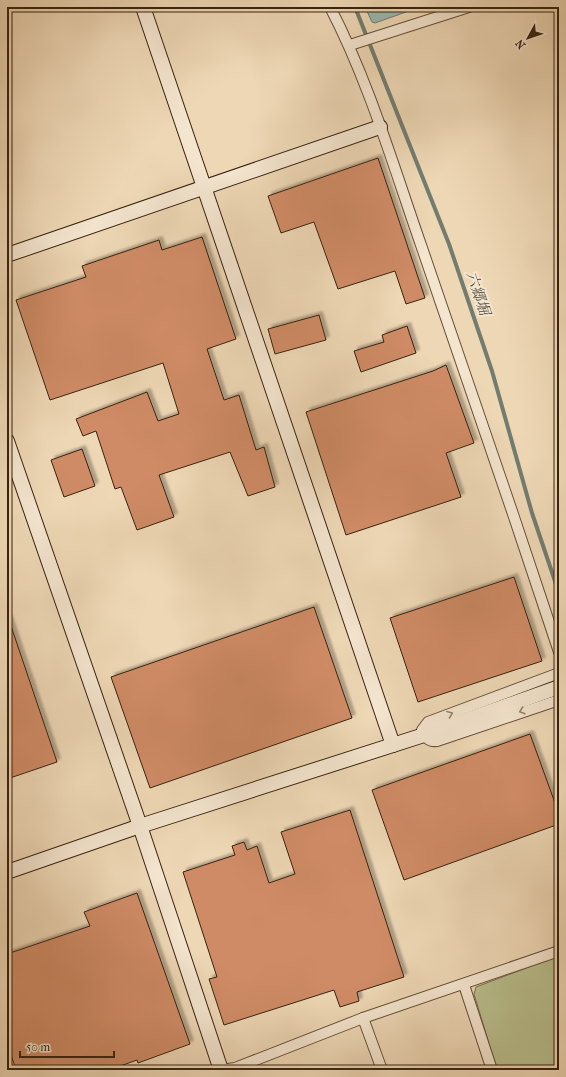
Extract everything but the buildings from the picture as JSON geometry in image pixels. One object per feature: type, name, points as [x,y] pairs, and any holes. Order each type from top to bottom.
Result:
[{"type":"street","points":[[143,7],[393,745]]},
{"type":"street","points":[[330,7],[350,45],[380,127],[477,406],[559,652]]},
{"type":"street","points":[[350,45],[469,7]]},
{"type":"street","points":[[7,255],[380,127]]},
{"type":"street","points":[[7,442],[140,826],[221,1070],[235,1068],[363,1018],[559,951]]},
{"type":"street","points":[[559,673],[428,722],[422,730],[424,735],[432,742],[437,741],[559,700]]},
{"type":"street","points":[[7,872],[140,826],[424,735],[559,687]]},
{"type":"street","points":[[464,984],[492,1070]]},
{"type":"street","points":[[363,1018],[382,1070]]},
{"type":"green space","points":[[555,957],[559,959],[559,1070],[497,1070],[474,994],[476,987]]},
{"type":"water","points":[[365,7],[420,7],[375,23],[372,22]]},
{"type":"waterway","name":"六郷堀","points":[[355,7],[449,244],[492,371],[532,513],[559,593]]}]
